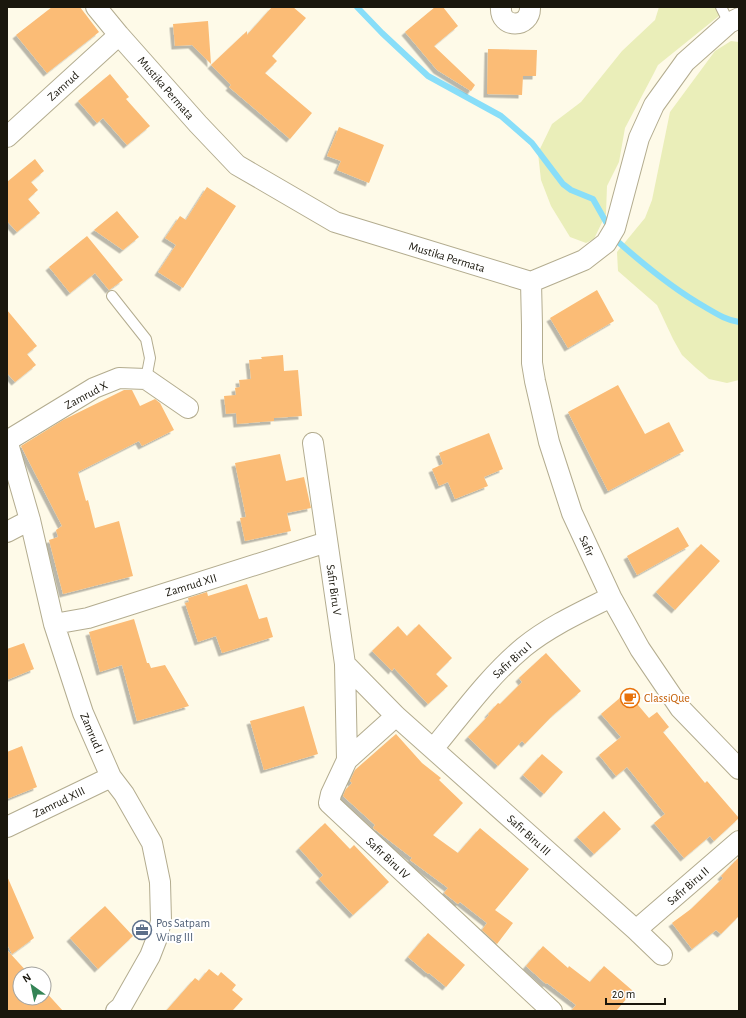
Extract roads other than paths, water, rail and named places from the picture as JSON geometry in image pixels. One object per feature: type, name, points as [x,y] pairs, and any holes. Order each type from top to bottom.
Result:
[{"type":"street","name":"Mustika Permata","points":[[96,7],[198,124],[237,165],[335,222],[530,282]]},
{"type":"street","points":[[501,7],[502,16],[508,22],[515,24],[523,22],[528,17],[530,7]]},
{"type":"street","points":[[530,282],[584,260],[606,243],[614,228],[639,138],[654,105],[685,62],[730,16]]},
{"type":"street","name":"Zamrud","points":[[7,137],[119,35]]},
{"type":"street","name":"Safir","points":[[530,282],[532,363],[549,442],[572,513],[611,597],[640,649],[680,708],[739,769]]},
{"type":"street","name":"Zamrud X","points":[[7,440],[94,388],[119,378],[146,379]]},
{"type":"street","points":[[146,379],[188,408]]},
{"type":"street","name":"Zamrud I","points":[[7,440],[30,520],[54,624],[83,713],[111,777],[124,794],[152,843],[160,882],[160,921],[157,938],[150,956],[121,1007],[116,1011]]},
{"type":"street","name":"Safir Biru V","points":[[313,443],[344,664]]},
{"type":"street","points":[[7,532],[30,520]]},
{"type":"street","name":"Zamrud XII","points":[[54,624],[88,618],[327,542]]},
{"type":"street","name":"Safir Biru I","points":[[433,749],[497,671],[524,647],[555,626],[611,597]]},
{"type":"street","points":[[344,664],[396,716],[347,760]]},
{"type":"street","name":"Safir Biru IV","points":[[344,664],[347,760],[331,794],[329,800],[331,805],[552,1011]]},
{"type":"street","name":"Safir Biru III","points":[[396,716],[636,930],[662,955]]},
{"type":"street","name":"Zamrud XIII","points":[[7,827],[111,777]]},
{"type":"street","name":"Safir Biru II","points":[[636,930],[739,841]]},
{"type":"lane","points":[[112,296],[146,339],[150,358],[146,379]]},
{"type":"waterway","points":[[357,7],[382,33],[428,76],[501,116],[532,143],[563,184],[571,190],[593,199],[610,229]]},
{"type":"waterway","points":[[614,237],[648,267],[693,300],[730,320],[739,322]]},
{"type":"place","name":"ClassiQue","points":[[630,698]]},
{"type":"place","name":"Pos Satpam Wing III","points":[[142,930]]}]
